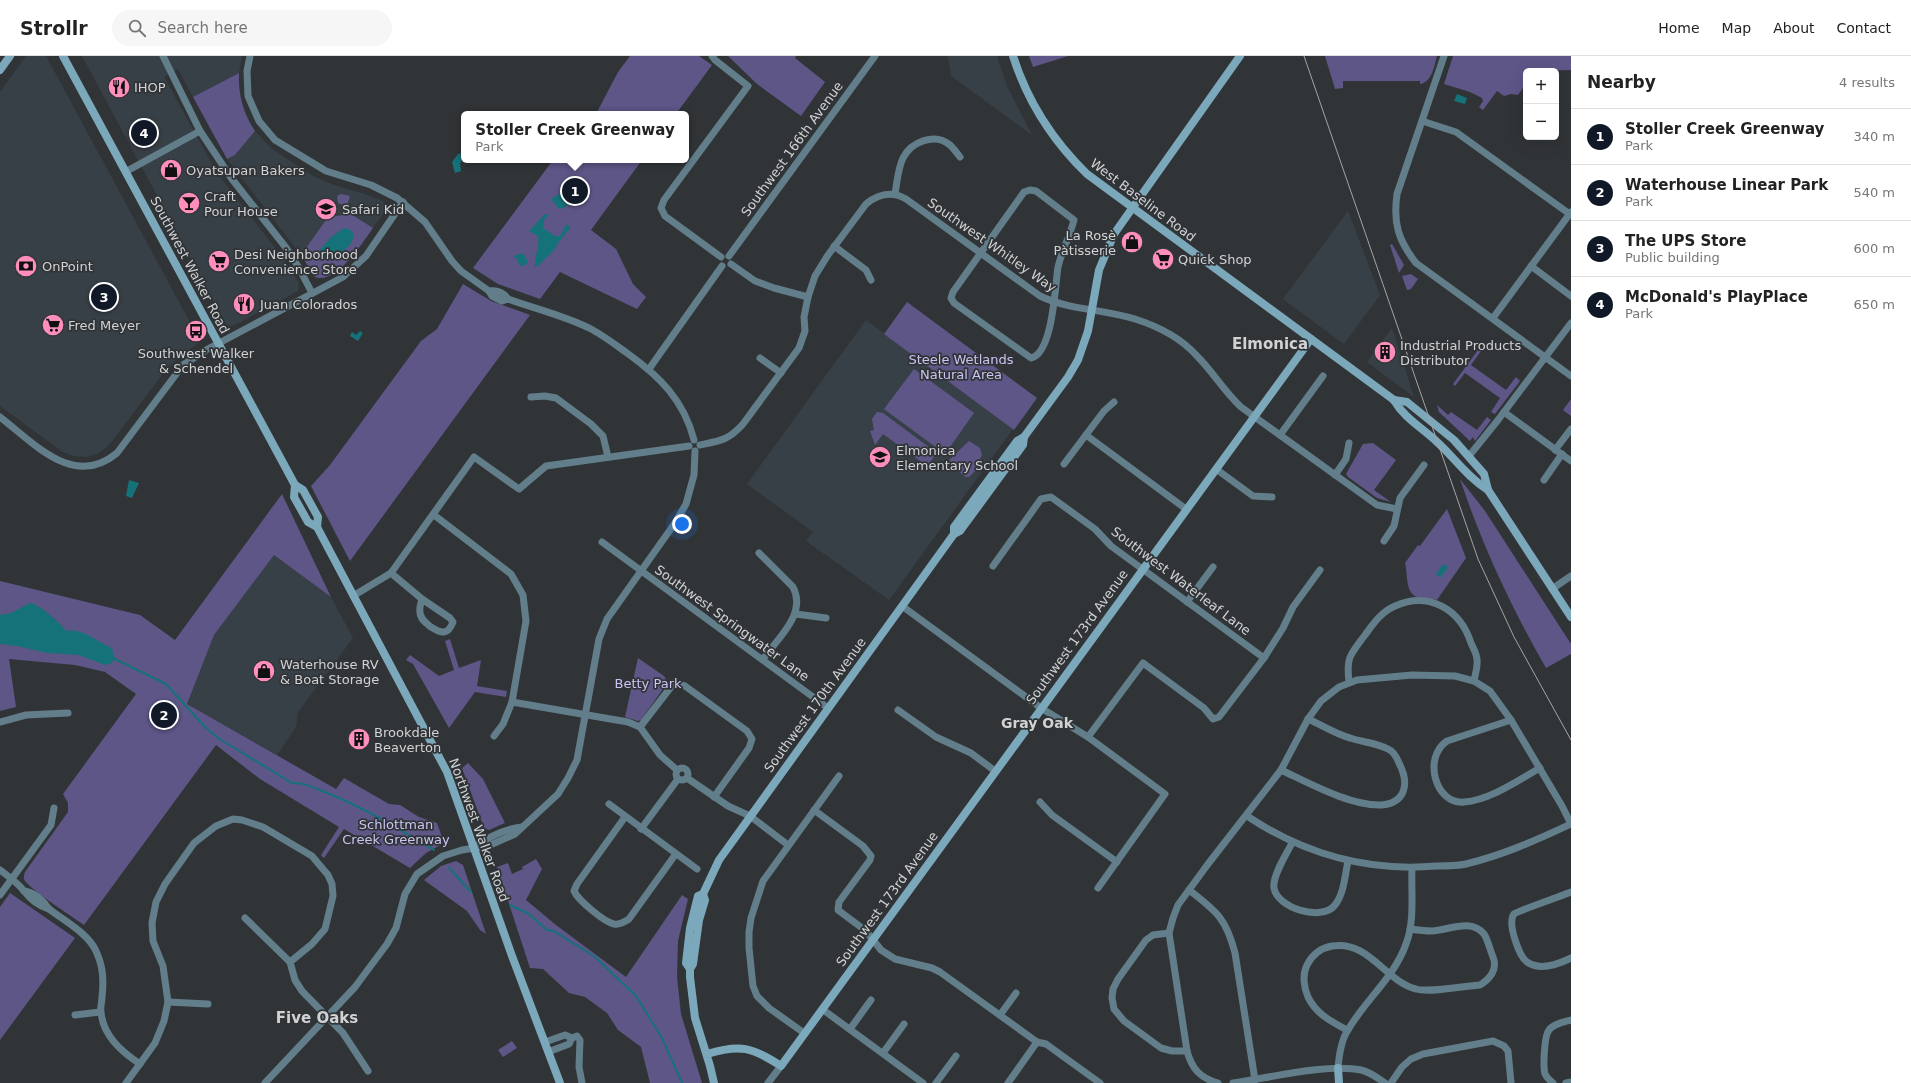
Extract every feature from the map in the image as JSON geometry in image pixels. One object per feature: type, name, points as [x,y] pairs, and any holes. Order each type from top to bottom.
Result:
[{"type":"main road","points":[[0,70],[10,56]]},
{"type":"main road","name":"Southwest Walker Road","points":[[63,56],[295,486],[294,497],[308,522],[317,527],[353,596]]},
{"type":"main road","name":"West Baseline Road","points":[[1013,56],[1030,101],[1039,117],[1061,147],[1087,174],[1394,400],[1401,412],[1436,440],[1474,482],[1488,490]]},
{"type":"main road","name":"Southwest 170th Avenue","points":[[714,1083],[695,1017],[690,969],[686,963],[688,938],[698,896],[703,894],[719,860],[750,816],[954,534],[954,526],[1017,441],[1024,437],[1076,364],[1088,331],[1096,280],[1106,248],[1132,208],[1240,56]]},
{"type":"main road","name":"Southwest 173rd Avenue","points":[[781,1066],[1311,339]]},
{"type":"main road","name":"West Baseline Road","points":[[1394,400],[1407,402],[1439,427],[1484,474],[1488,490],[1571,617]]},
{"type":"main road","name":"Northwest Walker Road","points":[[353,596],[447,772],[560,1083]]},
{"type":"main road","points":[[706,1054],[728,1048],[746,1048],[759,1052],[781,1066]]},
{"type":"main road","points":[[1338,1068],[1339,1083]]},
{"type":"street","points":[[163,56],[200,131],[232,180],[288,250],[312,293]]},
{"type":"street","points":[[250,56],[247,72],[248,96],[258,121],[275,140],[326,171],[371,185],[390,193],[403,202],[425,222],[452,261],[461,270],[489,291],[494,290],[505,294],[508,299],[566,319],[592,330],[649,369],[675,396],[688,418],[695,445],[694,475],[686,504],[675,523],[607,619],[599,639],[577,760],[558,794],[515,834],[488,846],[473,847],[443,856],[417,874],[405,894],[396,928],[387,944],[355,986],[265,1083]]},
{"type":"street","name":"Southwest 166th Avenue","points":[[729,256],[875,56]]},
{"type":"street","points":[[1444,56],[1397,194],[1394,210],[1398,233],[1403,245],[1416,263],[1571,376]]},
{"type":"street","points":[[714,58],[748,86],[664,200],[661,208],[665,216],[721,257]]},
{"type":"street","points":[[1422,121],[1456,132],[1570,213],[1493,318]]},
{"type":"street","points":[[126,171],[200,131]]},
{"type":"street","points":[[353,596],[391,573],[434,515],[474,457],[519,489],[546,466],[721,441],[733,435],[743,424],[799,348],[805,331],[804,317],[808,297],[815,276],[834,246],[866,204],[873,198],[885,194],[895,194],[903,159],[912,147],[927,140],[939,140],[949,144],[960,157]]},
{"type":"street","points":[[1030,190],[1036,191],[1074,220],[1060,261],[1053,303],[1046,339],[1036,356],[1028,356],[954,303],[951,298],[953,292],[1024,192],[1030,190]]},
{"type":"street","name":"Southwest Whitley Way","points":[[895,194],[906,198],[1040,296],[1053,303],[1135,319],[1174,337],[1196,354],[1224,390],[1241,407],[1377,505],[1397,509]]},
{"type":"street","points":[[0,417],[58,460],[80,467],[96,466],[107,461],[117,453],[178,370],[189,360],[343,277],[355,268],[366,256],[403,202]]},
{"type":"street","points":[[834,246],[866,270],[871,280]]},
{"type":"street","points":[[726,255],[732,260],[731,264],[727,268],[722,266],[719,262],[721,257],[726,255]]},
{"type":"street","points":[[731,264],[755,281],[774,288],[808,297]]},
{"type":"street","points":[[649,369],[722,266]]},
{"type":"street","points":[[1531,266],[1571,296]]},
{"type":"street","points":[[1468,456],[1546,358],[1571,323]]},
{"type":"street","points":[[760,358],[781,373]]},
{"type":"street","points":[[1280,435],[1323,376]]},
{"type":"street","points":[[531,397],[545,396],[556,398],[591,424],[603,436],[608,456]]},
{"type":"street","points":[[1064,464],[1104,411],[1114,402]]},
{"type":"street","points":[[1504,412],[1571,461]]},
{"type":"street","points":[[1556,450],[1571,429]]},
{"type":"street","points":[[1086,435],[1186,509]]},
{"type":"street","points":[[1335,475],[1346,459],[1349,443]]},
{"type":"street","points":[[1544,480],[1562,454]]},
{"type":"street","points":[[1384,541],[1394,526],[1400,498],[1424,465]]},
{"type":"street","points":[[1216,469],[1253,496],[1272,497]]},
{"type":"street","name":"Southwest Waterleaf Lane","points":[[993,566],[1041,500],[1051,497],[1095,529],[1111,546],[1264,658]]},
{"type":"street","points":[[434,515],[511,574],[523,595],[526,621],[512,702],[503,724],[494,736]]},
{"type":"street","name":"Southwest Springwater Lane","points":[[602,542],[828,708]]},
{"type":"street","points":[[759,553],[793,587],[797,598],[796,614],[763,659]]},
{"type":"street","points":[[1187,602],[1213,567]]},
{"type":"street","points":[[1088,737],[1143,663],[1204,708],[1213,719],[1219,717],[1264,658],[1283,628],[1293,607],[1320,570]]},
{"type":"street","points":[[391,573],[422,599],[450,618],[453,622],[450,629],[445,633],[440,633],[423,621],[420,612],[422,599]]},
{"type":"street","points":[[1552,589],[1571,576]]},
{"type":"street","points":[[1349,682],[1348,660],[1375,621],[1394,606],[1408,601],[1419,600],[1444,607],[1455,615],[1467,629],[1477,660],[1474,681]]},
{"type":"street","points":[[902,606],[1041,708],[1088,737],[1165,794],[1098,888]]},
{"type":"street","points":[[796,614],[826,618]]},
{"type":"street","points":[[1218,1083],[1210,1081],[1198,1074],[1193,1068],[1187,1051],[1169,933],[1178,906],[1281,770],[1308,719],[1328,694],[1349,682],[1412,675],[1455,676],[1474,681],[1490,691],[1511,720],[1571,824],[1522,847],[1470,863],[1412,868],[1348,861],[1292,843],[1247,816]]},
{"type":"street","points":[[640,727],[674,683],[685,686],[747,731],[752,740],[749,748],[714,797]]},
{"type":"street","points":[[512,702],[585,716],[628,722],[640,727],[647,734],[660,755],[677,770]]},
{"type":"street","points":[[898,710],[936,737],[971,752],[995,771]]},
{"type":"street","points":[[0,722],[26,715],[68,713]]},
{"type":"street","points":[[1281,770],[1340,797],[1364,802],[1386,804],[1398,800],[1402,794],[1405,784],[1404,772],[1389,749],[1348,738],[1308,719]]},
{"type":"street","points":[[1511,720],[1447,741],[1440,745],[1434,756],[1433,766],[1440,789],[1448,798],[1457,802],[1464,802],[1480,798],[1506,787],[1540,768]]},
{"type":"street","points":[[677,770],[681,768],[686,769],[688,773],[687,778]]},
{"type":"street","points":[[677,770],[676,775],[678,779]]},
{"type":"street","points":[[804,1033],[769,1008],[757,996],[753,986],[749,948],[751,918],[760,889],[769,872],[839,776]]},
{"type":"street","points":[[687,778],[728,806],[750,816],[788,845]]},
{"type":"street","points":[[678,779],[683,781],[687,778]]},
{"type":"street","points":[[641,829],[678,779]]},
{"type":"street","points":[[1040,802],[1052,815],[1117,862]]},
{"type":"street","points":[[609,804],[676,855],[697,869]]},
{"type":"street","points":[[0,895],[51,825],[54,808]]},
{"type":"street","points":[[814,810],[863,846],[871,856],[870,860],[839,902],[838,910],[866,931],[881,950],[895,959],[932,968],[940,972],[1037,1042],[1046,1044],[1100,1083]]},
{"type":"street","points":[[625,817],[576,884],[574,891],[580,901],[614,924],[622,924],[629,919],[676,855]]},
{"type":"street","points":[[126,1083],[154,1043],[164,1021],[168,1002],[163,966],[154,940],[153,918],[156,902],[165,884],[194,843],[216,826],[233,819],[242,820],[263,827],[312,856],[321,866],[332,884],[333,896],[325,929],[319,938],[290,962]]},
{"type":"street","points":[[1292,843],[1276,875],[1274,888],[1278,896],[1285,904],[1296,909],[1313,913],[1322,913],[1329,911],[1335,906],[1340,897],[1348,861]]},
{"type":"street","points":[[1338,1068],[1340,1053],[1347,1030],[1391,973],[1406,944],[1410,929],[1412,868]]},
{"type":"street","points":[[0,870],[11,878],[27,896],[42,907],[49,909],[82,934],[94,947],[101,962],[104,977],[100,1012],[110,1038],[122,1052],[140,1064]]},
{"type":"street","points":[[1189,890],[1214,909],[1223,920],[1230,934],[1235,953],[1255,1080]]},
{"type":"street","points":[[1571,892],[1544,903],[1520,910],[1514,914],[1511,922],[1512,930],[1521,955],[1527,962],[1546,966],[1560,964],[1571,958]]},
{"type":"street","points":[[245,918],[290,962],[295,980],[302,991],[343,1033],[368,1071]]},
{"type":"street","points":[[1347,1030],[1324,1016],[1316,1009],[1309,999],[1305,989],[1305,968],[1316,953],[1326,947],[1349,946],[1358,949],[1405,985],[1418,990],[1480,985],[1488,980],[1494,971],[1495,962],[1485,935],[1477,928],[1469,925],[1432,931],[1410,929]]},
{"type":"street","points":[[1169,933],[1152,935],[1146,940],[1118,979],[1113,989],[1112,998],[1114,1009],[1124,1021],[1161,1048],[1172,1051],[1187,1051]]},
{"type":"street","points":[[1000,1015],[1016,993]]},
{"type":"street","points":[[850,1029],[871,1000]]},
{"type":"street","points":[[168,1002],[208,1004]]},
{"type":"street","points":[[822,1009],[923,1083]]},
{"type":"street","points":[[75,1015],[100,1012]]},
{"type":"street","points":[[1553,1083],[1548,1079],[1544,1072],[1546,1037],[1548,1030],[1555,1025],[1571,1020]]},
{"type":"street","points":[[883,1054],[904,1024]]},
{"type":"street","points":[[545,1042],[565,1036],[572,1038],[577,1036],[580,1040],[579,1067],[582,1083]]},
{"type":"street","points":[[548,1052],[569,1044],[572,1038]]},
{"type":"street","points":[[1391,1083],[1402,1067],[1411,1059],[1423,1054],[1493,1041],[1504,1046],[1508,1051],[1511,1083]]},
{"type":"street","points":[[1008,1083],[1037,1042]]},
{"type":"street","points":[[936,1083],[956,1056]]},
{"type":"street","points":[[768,1083],[781,1066]]},
{"type":"street","points":[[1233,1083],[1338,1068],[1362,1070],[1386,1083]]},
{"type":"street","points":[[1566,1083],[1571,1082]]},
{"type":"shaded area","points":[[26,56],[46,56],[199,339],[197,344],[180,356],[164,372],[110,444],[99,453],[87,457],[74,456],[63,452],[0,406],[0,92]]},
{"type":"shaded area","points":[[82,56],[242,56],[239,73],[193,97],[178,69],[164,77],[217,173],[286,262],[299,283],[298,291],[235,325],[230,326],[226,324]]},
{"type":"shaded area","points":[[948,56],[997,56],[1007,86],[1032,135],[951,76]]},
{"type":"shaded area","name":"Safari Kid","points":[[255,131],[271,148],[313,176],[334,185],[383,201],[386,208],[384,213],[373,228],[351,214],[328,217],[301,255],[227,159],[235,155]]},
{"type":"shaded area","points":[[1348,211],[1380,295],[1344,344],[1283,299]]},
{"type":"shaded area","name":"Elmonica Elementary School","points":[[866,320],[1013,429],[889,600],[806,541],[813,532],[747,484]]},
{"type":"shaded area","points":[[1392,328],[1414,397],[1367,362]]},
{"type":"shaded area","name":"Waterhouse RV & Boat Storage","points":[[274,555],[331,597],[353,638],[298,712],[296,727],[277,755],[187,704],[214,635]]},
{"type":"green space","points":[[630,56],[699,56],[712,65],[678,111],[598,111],[618,72]]},
{"type":"green space","points":[[728,56],[796,56],[795,58],[825,82],[801,116],[757,84]]},
{"type":"green space","points":[[1029,56],[1068,56],[1033,67]]},
{"type":"green space","points":[[1325,56],[1437,56],[1430,77],[1424,83],[1420,84],[1420,81],[1343,81],[1343,88],[1335,89]]},
{"type":"green space","points":[[1453,56],[1571,56],[1571,70],[1559,70],[1559,68],[1523,68],[1523,88],[1518,95],[1511,94],[1504,96],[1497,91],[1483,110],[1479,107],[1483,101],[1482,98],[1470,92],[1444,84]]},
{"type":"green space","points":[[239,73],[240,96],[247,117],[255,131],[235,155],[227,159],[193,97]]},
{"type":"green space","points":[[551,163],[640,163],[591,230],[616,249],[633,284],[646,297],[637,309],[560,272],[540,299],[498,284],[473,268]]},
{"type":"green space","points":[[341,194],[350,196],[347,206],[338,203],[337,196]]},
{"type":"green space","points":[[351,214],[373,228],[356,252],[340,269],[332,275],[323,278],[315,277],[301,255],[328,217]]},
{"type":"green space","points":[[1392,244],[1404,265],[1399,273],[1390,245]]},
{"type":"green space","points":[[1411,274],[1418,279],[1411,289],[1407,290],[1402,276]]},
{"type":"green space","points":[[463,284],[491,301],[530,315],[350,561],[311,486],[330,465],[421,341],[437,329]]},
{"type":"green space","name":"Steele Wetlands Natural Area","points":[[907,302],[1037,398],[1014,430],[884,334]]},
{"type":"green space","points":[[1478,350],[1481,351],[1471,365],[1506,390],[1516,377],[1520,381],[1495,414],[1491,412],[1500,398],[1465,373],[1455,386],[1453,384]]},
{"type":"green space","points":[[914,369],[974,413],[945,454],[884,409]]},
{"type":"green space","points":[[1571,399],[1571,416],[1563,410]]},
{"type":"green space","points":[[1437,405],[1448,415],[1451,412],[1477,430],[1487,417],[1491,420],[1475,441],[1473,437],[1470,441],[1439,412]]},
{"type":"green space","points":[[877,412],[883,413],[937,453],[927,466],[883,434],[875,445],[870,431],[874,430],[872,419]]},
{"type":"green space","points":[[969,441],[980,448],[982,455],[975,468],[976,470],[969,477],[966,477],[958,471],[949,460]]},
{"type":"green space","points":[[1373,443],[1396,460],[1374,490],[1391,502],[1377,498],[1346,474],[1363,444]]},
{"type":"green space","points":[[1460,479],[1485,511],[1571,644],[1571,654],[1546,668],[1509,599],[1498,575],[1478,528]]},
{"type":"green space","points":[[282,494],[331,597],[274,555],[214,635],[187,704],[336,789],[344,778],[389,804],[400,805],[419,817],[437,823],[444,843],[426,853],[410,868],[344,829],[324,858],[321,855],[339,827],[260,779],[216,745],[84,925],[36,892],[25,881],[24,875],[68,812],[68,803],[63,794],[136,694],[105,672],[75,665],[9,659],[16,707],[0,711],[0,581],[140,615],[175,640]]},
{"type":"green space","points":[[1447,509],[1466,558],[1437,600],[1417,597],[1412,593],[1408,586],[1405,563],[1418,545],[1420,546]]},
{"type":"green space","points":[[450,639],[459,668],[481,660],[477,686],[507,691],[506,697],[475,692],[449,728],[413,664],[406,660],[410,655],[439,676],[454,670],[445,641]]},
{"type":"green space","name":"Betty Park","points":[[638,658],[664,676],[667,681],[641,720],[638,721],[625,717]]},
{"type":"green space","points":[[468,763],[483,779],[505,823],[489,830],[484,828],[462,768]]},
{"type":"green space","points":[[536,859],[542,869],[526,900],[556,925],[626,977],[682,895],[688,899],[678,941],[677,977],[681,1014],[702,1083],[650,1083],[641,1047],[618,1030],[607,1013],[585,997],[569,993],[543,969],[530,968],[497,867],[508,863],[512,874],[523,869],[522,867]]},
{"type":"green space","name":"Schlottman Creek Greenway","points":[[456,861],[463,865],[486,934],[480,930],[467,911],[424,880],[441,866]]},
{"type":"green space","points":[[10,893],[75,938],[0,1040],[0,907]]},
{"type":"green space","points":[[512,1041],[517,1048],[503,1057],[498,1050]]},
{"type":"water","points":[[1457,94],[1467,98],[1465,104],[1454,101]]},
{"type":"water","points":[[459,153],[461,155],[461,171],[455,173],[452,162]]},
{"type":"water","points":[[567,191],[569,196],[572,196],[573,203],[568,203],[566,207],[559,209],[551,199]]},
{"type":"water","points":[[545,214],[549,215],[544,220],[543,228],[555,236],[560,236],[566,225],[570,225],[570,228],[557,244],[556,248],[538,266],[535,267],[538,236],[529,231]]},
{"type":"water","points":[[344,228],[349,229],[353,233],[352,242],[338,255],[329,259],[325,258],[319,251],[331,237]]},
{"type":"water","points":[[523,253],[528,262],[524,266],[520,266],[517,259],[513,256]]},
{"type":"water","points":[[360,331],[363,333],[358,341],[350,336],[352,332],[356,335]]},
{"type":"water","points":[[129,480],[139,483],[132,498],[126,496]]},
{"type":"water","points":[[1443,564],[1448,567],[1440,578],[1436,574]]},
{"type":"water","points":[[30,603],[38,606],[50,614],[66,631],[84,633],[112,648],[114,658],[112,663],[105,665],[79,655],[47,653],[17,646],[0,644],[0,615],[11,613]]},
{"type":"waterway","points":[[113,658],[166,684],[205,727],[218,738],[292,783],[301,783],[310,786],[355,805],[434,850]]},
{"type":"waterway","points":[[449,868],[471,892]]},
{"type":"waterway","points":[[510,905],[529,914],[547,930],[554,931],[595,957],[636,996],[662,1038],[682,1083]]},
{"type":"tram line","points":[[1304,56],[1478,559],[1514,637],[1571,740]]},
{"type":"place","name":"IHOP","points":[[119,87]]},
{"type":"place","name":"McDonald's PlayPlace","points":[[144,133]]},
{"type":"place","name":"Oyatsupan Bakers","points":[[171,170]]},
{"type":"place","name":"Stoller Creek Greenway","points":[[575,191]]},
{"type":"place","name":"Craft Pour House","points":[[189,203]]},
{"type":"place","name":"Safari Kid","points":[[326,209]]},
{"type":"place","name":"La Rosè Pàtisserie","points":[[1132,242]]},
{"type":"place","name":"Quick Shop","points":[[1163,259]]},
{"type":"place","name":"Desi Neighborhood Convenience Store","points":[[219,261]]},
{"type":"place","name":"OnPoint","points":[[26,266]]},
{"type":"place","name":"The UPS Store","points":[[104,297]]},
{"type":"place","name":"Juan Colorados","points":[[244,304]]},
{"type":"place","name":"Fred Meyer","points":[[53,325]]},
{"type":"place","name":"Southwest Walker & Schendel","points":[[196,331]]},
{"type":"place","name":"Industrial Products Distributor","points":[[1385,352]]},
{"type":"place","name":"Elmonica Elementary School","points":[[880,457]]},
{"type":"place","name":"Waterhouse RV & Boat Storage","points":[[264,671]]},
{"type":"place","name":"Waterhouse Linear Park","points":[[164,715]]},
{"type":"place","name":"Brookdale Beaverton","points":[[359,739]]},
{"type":"district","name":"Elmonica","points":[[1270,344]]},
{"type":"district","name":"Gray Oak","points":[[1037,723]]},
{"type":"district","name":"Five Oaks","points":[[317,1018]]}]
